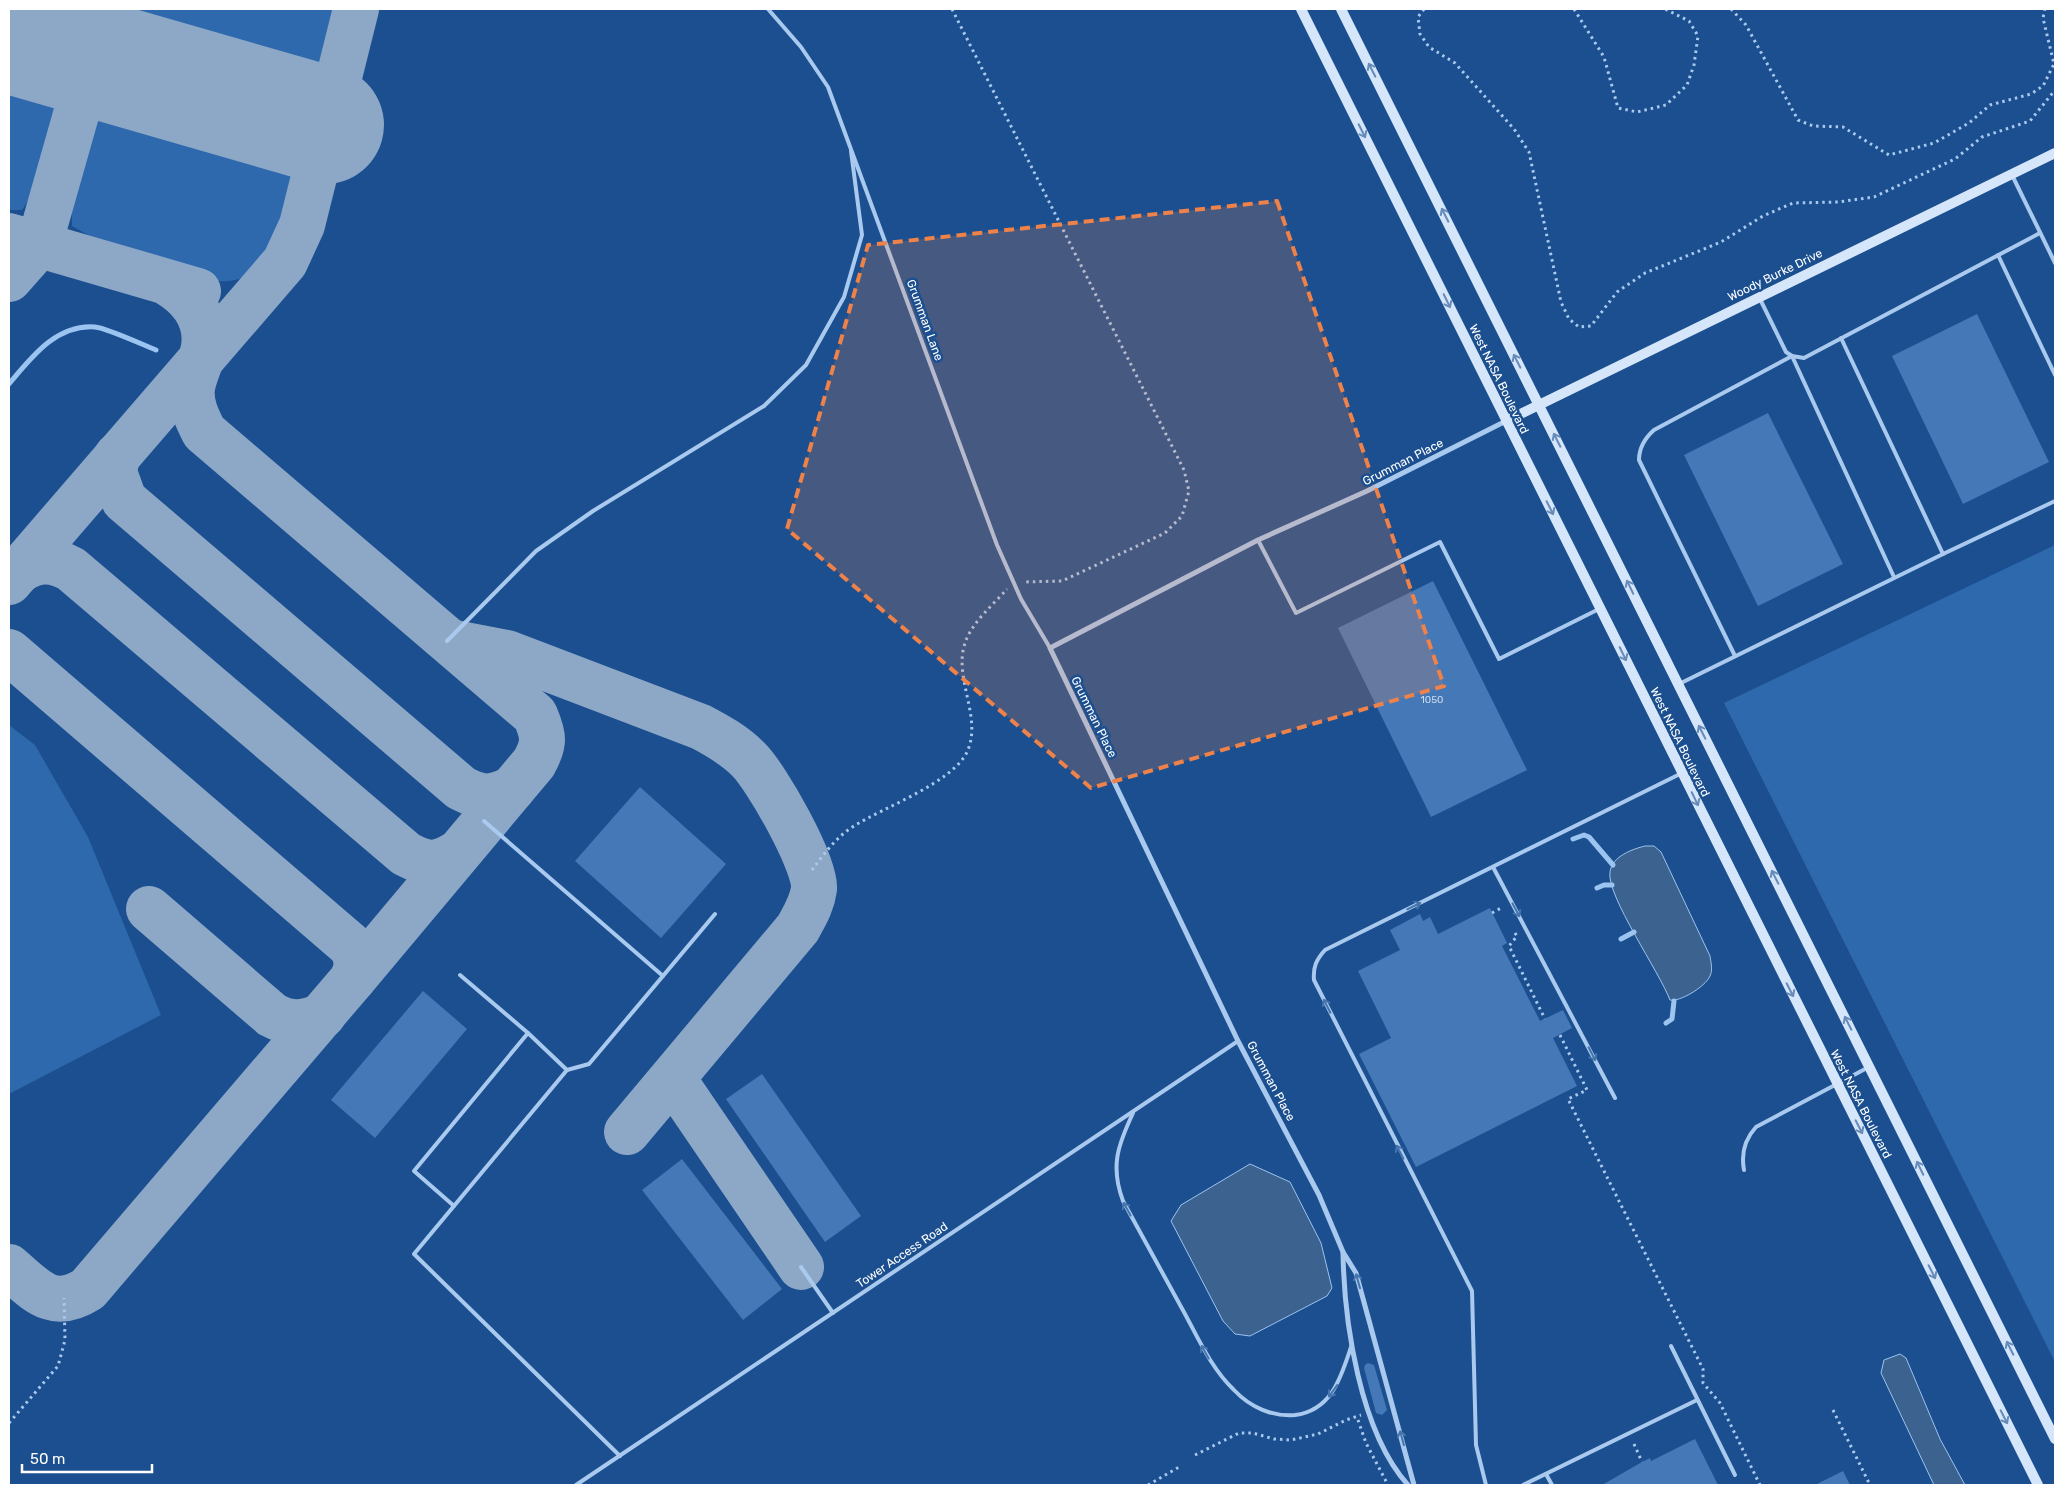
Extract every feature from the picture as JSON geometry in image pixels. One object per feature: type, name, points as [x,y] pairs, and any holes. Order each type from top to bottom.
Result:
[{"type":"main road","name":"West NASA Boulevard","points":[[1301,9],[2038,1485]]},
{"type":"main road","name":"West NASA Boulevard","points":[[1341,9],[2055,1439]]},
{"type":"main road","name":"Woody Burke Drive","points":[[1506,421],[2055,153]]},
{"type":"street","name":"Grumman Place","points":[[1414,1485],[1356,1273],[1343,1252],[1319,1195],[1238,1041],[1050,648],[1258,540],[1367,491],[1506,421]]},
{"type":"street","name":"Grumman Place","points":[[1343,1252],[1344,1291],[1351,1347],[1377,1437],[1408,1485]]},
{"type":"lane","name":"Grumman Lane","points":[[768,9],[801,47],[828,87],[997,545],[1014,583],[1050,648]]},
{"type":"lane","points":[[447,641],[536,551],[593,511],[764,406],[806,365],[844,297],[862,235],[850,144]]},
{"type":"lane","points":[[2012,175],[2055,263]]},
{"type":"lane","points":[[1759,297],[1786,352],[1792,356],[1804,358],[2040,233]]},
{"type":"lane","points":[[1998,255],[2055,376]]},
{"type":"lane","points":[[1841,338],[1943,554]]},
{"type":"lane","points":[[1792,356],[1894,577]]},
{"type":"lane","points":[[1735,656],[1640,460],[1639,452],[1643,442],[1654,430],[1792,356]]},
{"type":"lane","points":[[1678,684],[1894,577],[2055,501]]},
{"type":"lane","points":[[1258,540],[1296,613],[1440,542],[1499,659],[1600,608]]},
{"type":"lane","points":[[1486,1485],[1476,1446],[1472,1291],[1314,980],[1313,970],[1315,962],[1325,950],[1682,773]]},
{"type":"lane","points":[[484,821],[663,976]]},
{"type":"lane","points":[[1493,867],[1615,1098]]},
{"type":"lane","points":[[620,1456],[414,1254],[567,1070],[589,1064],[715,914]]},
{"type":"lane","points":[[460,974],[567,1070]]},
{"type":"lane","points":[[454,1206],[414,1171],[528,1033]]},
{"type":"lane","name":"Tower Access Road","points":[[576,1485],[1134,1113],[1238,1041]]},
{"type":"lane","points":[[1744,1170],[1742,1160],[1745,1146],[1748,1136],[1756,1127],[1870,1066]]},
{"type":"lane","points":[[1134,1113],[1120,1140],[1116,1173],[1118,1188],[1123,1201],[1212,1364],[1234,1390],[1259,1409],[1274,1414],[1301,1414],[1326,1401],[1335,1390],[1341,1379],[1351,1347]]},
{"type":"lane","points":[[802,1267],[833,1313]]},
{"type":"lane","points":[[1671,1346],[1734,1475]]},
{"type":"lane","points":[[1523,1485],[1697,1400]]},
{"type":"lane","points":[[1546,1474],[1552,1485]]},
{"type":"path","points":[[812,870],[835,841],[852,827],[955,770],[967,751],[971,729],[963,662],[965,643],[979,620],[1014,583],[1062,581],[1165,533],[1182,516],[1189,491],[1184,470],[952,9]]},
{"type":"path","points":[[1424,9],[1418,17],[1420,34],[1429,47],[1455,63],[1514,129],[1529,152],[1560,302],[1569,319],[1579,328],[1591,326],[1617,292],[1646,274],[1721,242],[1763,216],[1793,202],[1838,202],[1874,197],[1955,159],[1982,137],[2030,121],[2055,90]]},
{"type":"path","points":[[1574,9],[1604,57],[1618,108],[1637,112],[1666,105],[1687,84],[1694,65],[1698,36],[1688,21],[1664,9]]},
{"type":"path","points":[[1731,9],[1746,24],[1798,120],[1813,126],[1844,127],[1889,155],[1934,143],[1969,123],[1990,105],[2031,94],[2043,86],[2054,64],[2043,18],[2045,9]]},
{"type":"path","points":[[1492,913],[1502,907],[1506,914]]},
{"type":"path","points":[[1513,929],[1516,936],[1509,946],[1545,1019]]},
{"type":"path","points":[[1560,1035],[1587,1090],[1568,1099],[1702,1369],[1704,1383],[1720,1403],[1760,1485]]},
{"type":"path","points":[[9,1423],[58,1366],[65,1340],[64,1298]]},
{"type":"path","points":[[1833,1410],[1870,1485]]},
{"type":"path","points":[[1195,1455],[1239,1433],[1252,1432],[1274,1439],[1291,1440],[1318,1434],[1370,1412]]},
{"type":"path","points":[[1357,1416],[1366,1443],[1388,1485]]},
{"type":"path","points":[[1634,1444],[1642,1462]]},
{"type":"path","points":[[1148,1484],[1179,1467]]},
{"type":"highlighted area","points":[[1277,201],[1444,686],[1091,788],[787,529],[868,245]]},
{"type":"shaded area","points":[[25,9],[85,9],[79,24]]},
{"type":"shaded area","points":[[130,9],[339,9],[330,46],[317,69],[302,79],[283,83],[126,38],[124,35]]},
{"type":"shaded area","points":[[9,66],[61,81],[62,118],[44,177],[22,210],[9,210]]},
{"type":"shaded area","points":[[108,94],[264,140],[274,144],[286,153],[294,166],[295,176],[290,204],[271,249],[264,261],[253,273],[237,280],[215,281],[109,247],[72,226],[72,185],[89,122]]},
{"type":"shaded area","points":[[2055,545],[2055,1362],[1724,703]]},
{"type":"shaded area","points":[[9,725],[35,745],[88,837],[161,1015],[9,1094]]},
{"type":"shaded area","points":[[1645,846],[1654,846],[1661,852],[1710,956],[1712,966],[1710,976],[1703,985],[1680,999],[1670,1000],[1616,898],[1611,883],[1610,872],[1615,862],[1629,851]]},
{"type":"shaded area","points":[[1250,1164],[1290,1182],[1321,1243],[1332,1288],[1327,1296],[1250,1336],[1235,1334],[1223,1321],[1171,1221],[1181,1205]]},
{"type":"shaded area","points":[[1900,1354],[1906,1358],[1940,1439],[1965,1485],[1934,1485],[1881,1373],[1884,1360]]},
{"type":"building","points":[[1977,314],[2049,462],[1963,504],[1892,356]]},
{"type":"building","points":[[1768,413],[1843,564],[1758,606],[1684,455]]},
{"type":"building","points":[[1433,581],[1527,770],[1431,817],[1338,628]]},
{"type":"building","points":[[640,787],[726,864],[661,938],[575,861]]},
{"type":"building","points":[[1490,908],[1507,943],[1502,946],[1540,1021],[1563,1010],[1572,1028],[1553,1038],[1577,1086],[1416,1167],[1359,1054],[1391,1038],[1358,971],[1400,950],[1390,930],[1420,914],[1423,921],[1430,917],[1438,934]]},
{"type":"building","points":[[423,991],[467,1029],[375,1138],[331,1100]]},
{"type":"building","points":[[762,1074],[861,1216],[825,1242],[726,1099]]},
{"type":"building","points":[[682,1159],[782,1289],[743,1320],[642,1190]]},
{"type":"building","points":[[1368,1363],[1374,1365],[1387,1410],[1382,1415],[1376,1413],[1364,1368]]},
{"type":"building","points":[[1695,1439],[1718,1485],[1602,1485],[1650,1458],[1651,1461]]},
{"type":"building","points":[[1843,1471],[1850,1485],[1815,1485]]},
{"type":"waterway","points":[[9,384],[46,345],[68,331],[81,328],[101,328],[156,350]]},
{"type":"waterway","points":[[1573,839],[1584,835],[1589,837],[1613,865]]},
{"type":"waterway","points":[[1597,888],[1604,885],[1612,885]]},
{"type":"waterway","points":[[1621,939],[1634,932]]},
{"type":"waterway","points":[[1666,1023],[1672,1019],[1674,1001]]},
{"type":"taxiway","points":[[9,279],[39,245],[106,9]]},
{"type":"taxiway","points":[[9,582],[285,262],[302,225],[356,9]]},
{"type":"taxiway","points":[[9,236],[198,291]]},
{"type":"taxiway","points":[[9,1267],[36,1290],[54,1298],[75,1296],[88,1289],[353,979],[534,763],[542,745],[542,734],[535,715],[204,432],[192,400],[193,383],[204,347],[205,336],[203,327],[191,302],[168,283]]},
{"type":"taxiway","points":[[117,456],[114,472],[124,500],[461,788],[481,796],[498,795],[512,789]]},
{"type":"taxiway","points":[[20,570],[39,562],[58,563],[71,569],[406,854],[431,863],[443,861],[456,854]]},
{"type":"taxiway","points":[[455,643],[507,653],[701,727],[720,737],[743,754],[766,783],[799,842],[813,878],[814,889],[810,905],[798,928],[627,1132]]},
{"type":"taxiway","points":[[9,652],[350,945],[355,954],[356,961],[353,979]]},
{"type":"taxiway","points":[[149,909],[272,1015],[291,1022],[304,1022],[323,1015]]},
{"type":"taxiway","points":[[673,1079],[801,1267]]},
{"type":"runway","points":[[9,34],[325,125]]}]
